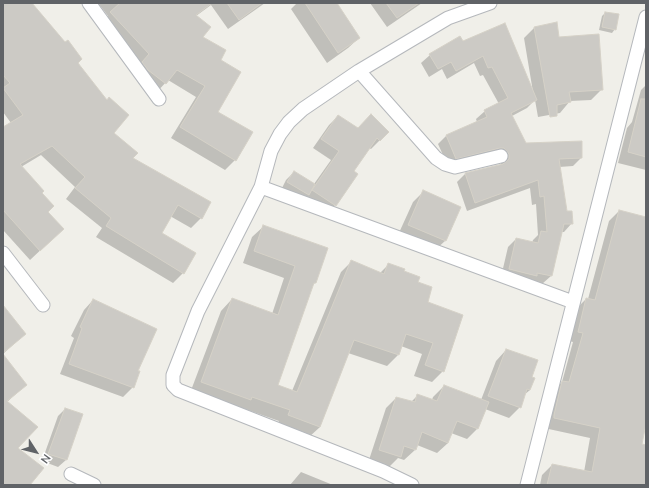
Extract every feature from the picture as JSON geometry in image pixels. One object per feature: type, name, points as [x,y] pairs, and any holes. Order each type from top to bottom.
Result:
[{"type":"street","points":[[88,3],[159,99]]},
{"type":"street","points":[[412,485],[383,471],[178,390],[173,385],[173,375],[198,311],[261,186],[270,151],[280,134],[290,122],[302,110],[360,71],[448,18],[490,3]]},
{"type":"street","points":[[527,485],[646,17]]},
{"type":"street","points":[[360,71],[436,158],[445,164],[455,167],[501,156]]},
{"type":"street","points":[[261,186],[573,302]]},
{"type":"street","points":[[3,253],[43,305]]},
{"type":"street","points":[[71,474],[94,485]]},
{"type":"building","points":[[3,3],[32,3],[65,42],[68,40],[82,59],[78,63],[107,100],[109,97],[129,115],[114,133],[138,153],[133,158],[211,202],[202,219],[178,205],[162,233],[196,253],[184,274],[106,226],[111,218],[75,188],[85,177],[52,146],[20,164],[44,191],[42,193],[54,206],[48,212],[64,229],[40,251],[3,210],[3,127],[23,115],[3,88],[10,83],[3,75]]},
{"type":"building","points":[[120,3],[212,3],[196,15],[211,27],[203,37],[226,50],[221,60],[241,72],[218,112],[253,132],[236,161],[180,127],[205,86],[177,70],[166,84],[148,70],[142,62],[149,54],[110,12]]},
{"type":"building","points":[[227,3],[262,3],[239,20]]},
{"type":"building","points":[[305,3],[337,3],[360,38],[338,53]]},
{"type":"building","points":[[386,3],[419,3],[397,18]]},
{"type":"building","points":[[605,12],[619,14],[616,30],[602,27]]},
{"type":"building","points":[[557,22],[559,37],[599,34],[603,90],[569,92],[571,102],[557,105],[557,116],[550,117],[534,27]]},
{"type":"building","points":[[505,23],[537,100],[511,113],[526,143],[582,141],[582,158],[559,159],[567,211],[572,211],[573,224],[564,224],[552,276],[537,273],[537,276],[509,269],[516,238],[538,243],[541,231],[547,232],[544,196],[540,197],[538,180],[475,203],[465,173],[503,164],[509,159],[509,154],[504,148],[500,148],[456,159],[446,135],[487,117],[484,110],[508,98],[492,67],[488,68],[483,56],[456,71],[451,62],[438,69],[429,54],[460,36],[463,41]]},
{"type":"building","points":[[641,99],[646,99],[646,157],[628,152]]},
{"type":"building","points":[[371,114],[389,132],[380,141],[377,138],[354,171],[358,174],[336,206],[312,190],[339,151],[321,139],[338,115],[358,128]]},
{"type":"building","points":[[294,171],[315,184],[309,195],[287,182]]},
{"type":"building","points":[[423,190],[461,207],[446,241],[408,225]]},
{"type":"building","points":[[619,210],[646,217],[646,424],[642,444],[646,445],[646,485],[547,485],[552,464],[592,472],[600,428],[554,418],[554,415],[562,381],[569,382],[583,333],[578,332],[586,298],[595,300]]},
{"type":"building","points":[[263,225],[328,248],[278,385],[297,392],[351,260],[384,274],[388,263],[405,269],[404,271],[420,277],[418,282],[432,287],[428,302],[463,315],[444,372],[425,365],[433,343],[406,334],[399,355],[354,340],[320,427],[288,415],[290,410],[252,397],[251,400],[201,382],[232,298],[278,315],[295,266],[254,251]]},
{"type":"building","points":[[93,299],[157,329],[138,371],[140,371],[134,388],[69,364],[82,328],[80,327]]},
{"type":"building","points":[[3,305],[26,334],[3,353]]},
{"type":"building","points":[[506,349],[538,360],[532,377],[535,378],[530,390],[527,389],[521,408],[488,396]]},
{"type":"building","points":[[3,354],[27,385],[7,401],[38,427],[18,448],[44,468],[30,485],[3,485]]},
{"type":"building","points":[[444,385],[489,402],[478,429],[457,421],[448,443],[422,432],[416,450],[404,446],[401,457],[379,450],[396,397],[415,402],[417,394],[437,401]]},
{"type":"building","points":[[65,408],[83,414],[67,460],[48,454]]}]
